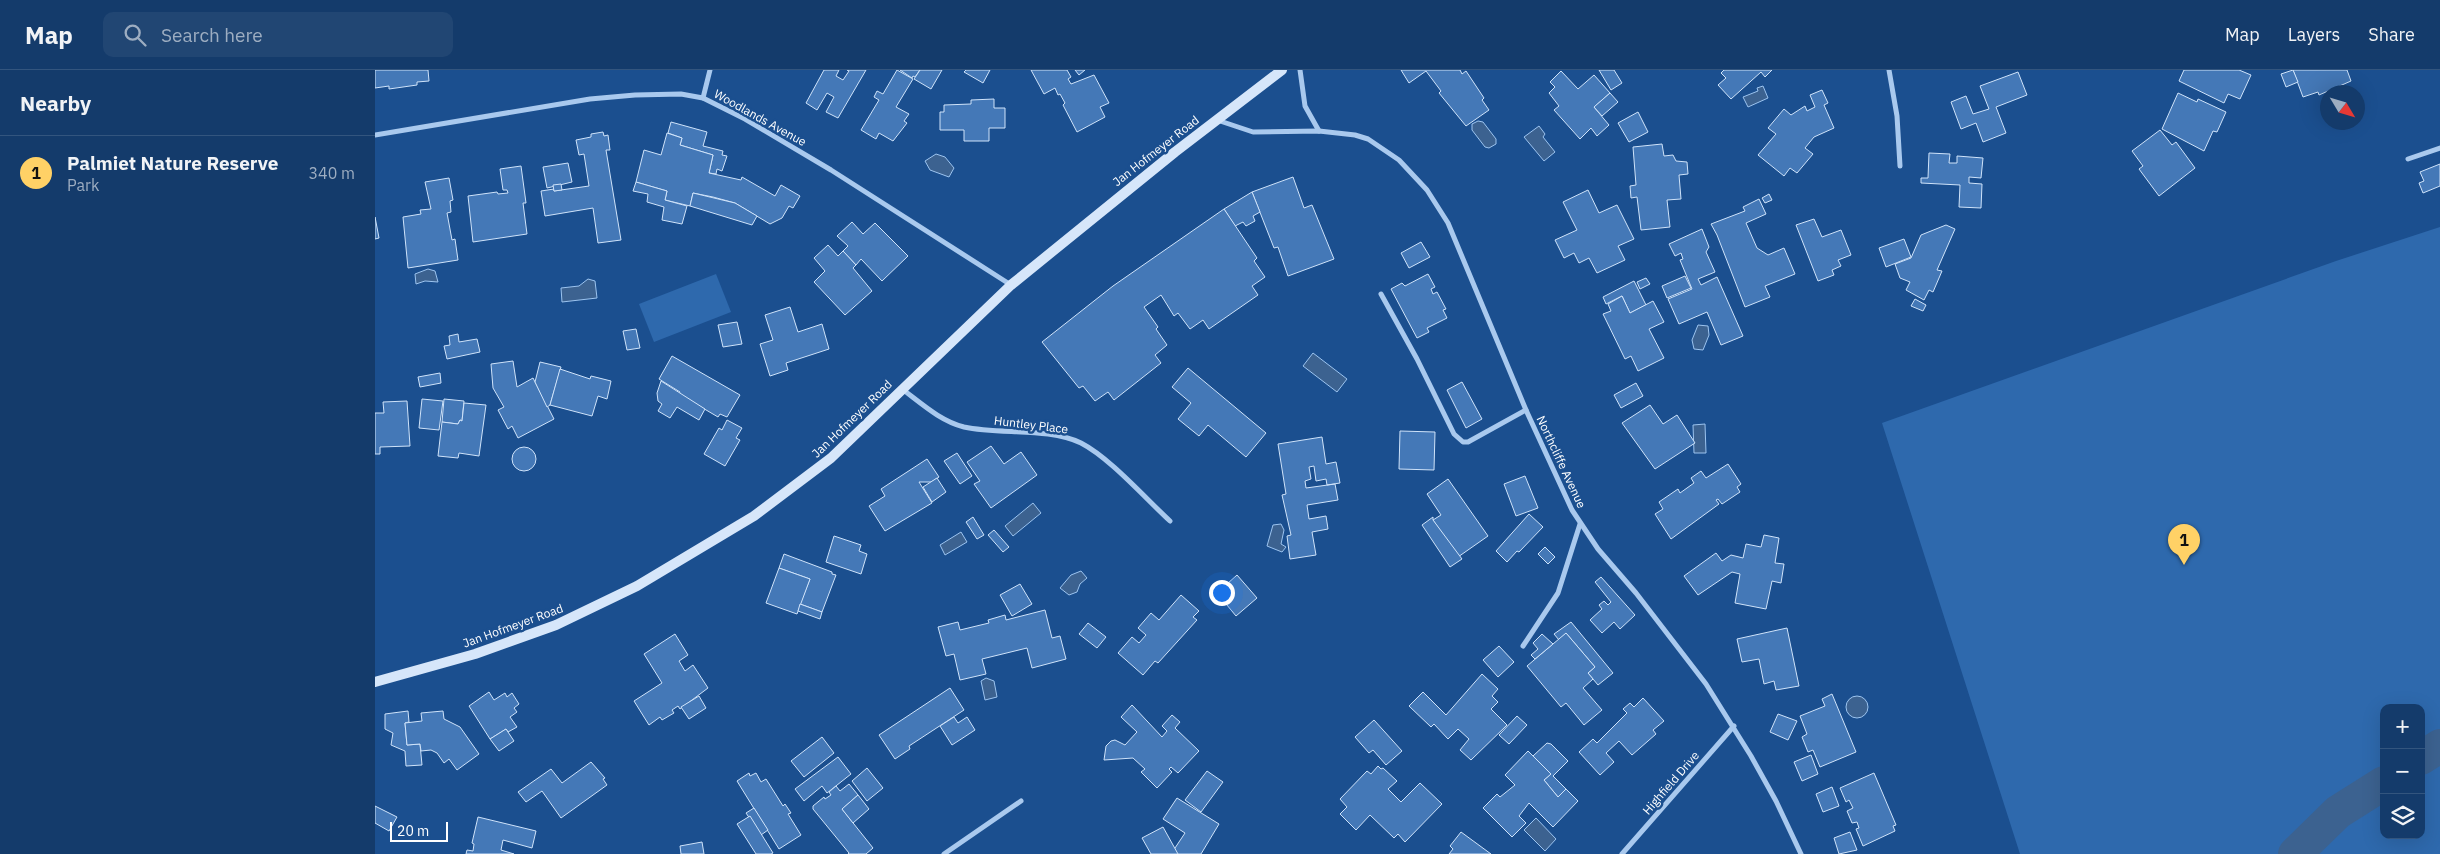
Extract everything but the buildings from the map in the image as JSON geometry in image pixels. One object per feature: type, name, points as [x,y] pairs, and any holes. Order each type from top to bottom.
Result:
[{"type":"street","points":[[703,98],[710,70]]},
{"type":"street","name":"Jan Hofmeyer Road","points":[[375,682],[522,638],[592,609],[637,586],[754,516],[831,458],[1011,285],[1108,205],[1282,70]]},
{"type":"street","points":[[1301,70],[1305,106],[1319,131]]},
{"type":"street","points":[[1889,70],[1897,116],[1900,166]]},
{"type":"street","name":"Woodlands Avenue","points":[[375,135],[590,99],[635,95],[681,94],[703,98],[745,119],[831,170],[1011,285]]},
{"type":"street","name":"Northcliffe Avenue","points":[[1217,120],[1253,132],[1319,131],[1355,135],[1379,145],[1413,174],[1449,223],[1525,410],[1560,488],[1580,524],[1686,658],[1734,726],[1776,801],[1801,854]]},
{"type":"street","points":[[2408,159],[2440,148]]},
{"type":"street","points":[[1381,294],[1417,359],[1454,434],[1461,441],[1468,442],[1525,410]]},
{"type":"street","name":"Huntley Place","points":[[901,389],[933,412],[958,425],[1062,437],[1081,443],[1099,455],[1170,521]]},
{"type":"street","points":[[1523,646],[1543,620],[1558,593],[1580,524]]},
{"type":"street","name":"Highfield Drive","points":[[1622,854],[1734,726]]},
{"type":"street","points":[[944,854],[1021,801]]},
{"type":"shaded area","points":[[1763,86],[1768,98],[1748,107],[1743,97],[1758,91],[1757,88]]},
{"type":"shaded area","points":[[1478,121],[1483,122],[1496,139],[1496,144],[1489,148],[1485,147],[1472,130],[1472,124]]},
{"type":"shaded area","points":[[1539,126],[1545,134],[1543,137],[1555,152],[1544,161],[1524,137]]},
{"type":"shaded area","points":[[936,154],[945,157],[954,168],[949,177],[930,170],[925,161]]},
{"type":"shaded area","points":[[2440,227],[2440,854],[2020,854],[1882,423],[2336,261]]},
{"type":"shaded area","points":[[428,269],[435,271],[438,282],[425,281],[416,284],[415,274]]},
{"type":"shaded area","points":[[716,274],[731,312],[654,342],[639,304]]},
{"type":"shaded area","points":[[588,279],[595,281],[597,298],[562,302],[561,288],[579,286]]},
{"type":"shaded area","points":[[1698,325],[1708,326],[1709,335],[1703,350],[1694,349],[1692,340]]},
{"type":"shaded area","points":[[1313,353],[1347,379],[1337,392],[1303,366]]},
{"type":"shaded area","points":[[1705,424],[1706,453],[1694,453],[1693,425]]},
{"type":"shaded area","points":[[1033,503],[1041,513],[1013,536],[1005,526]]},
{"type":"shaded area","points":[[1281,524],[1284,530],[1281,544],[1286,547],[1282,552],[1267,546],[1273,525]]},
{"type":"shaded area","points":[[961,532],[967,542],[945,555],[940,545]]},
{"type":"shaded area","points":[[1081,571],[1087,578],[1080,584],[1077,592],[1069,595],[1060,588],[1071,575]]},
{"type":"shaded area","points":[[986,678],[994,681],[997,697],[985,700],[981,681]]},
{"type":"shaded area","points":[[1857,696],[1865,699],[1868,707],[1865,715],[1857,718],[1849,715],[1846,707],[1849,699]]},
{"type":"shaded area","points":[[1536,818],[1556,839],[1545,851],[1524,830]]},
{"type":"waterway","points":[[2425,755],[2440,746]]},
{"type":"waterway","points":[[2295,854],[2338,812],[2380,786]]},
{"type":"place","name":"Palmiet Nature Reserve","points":[[2184,565]]}]
